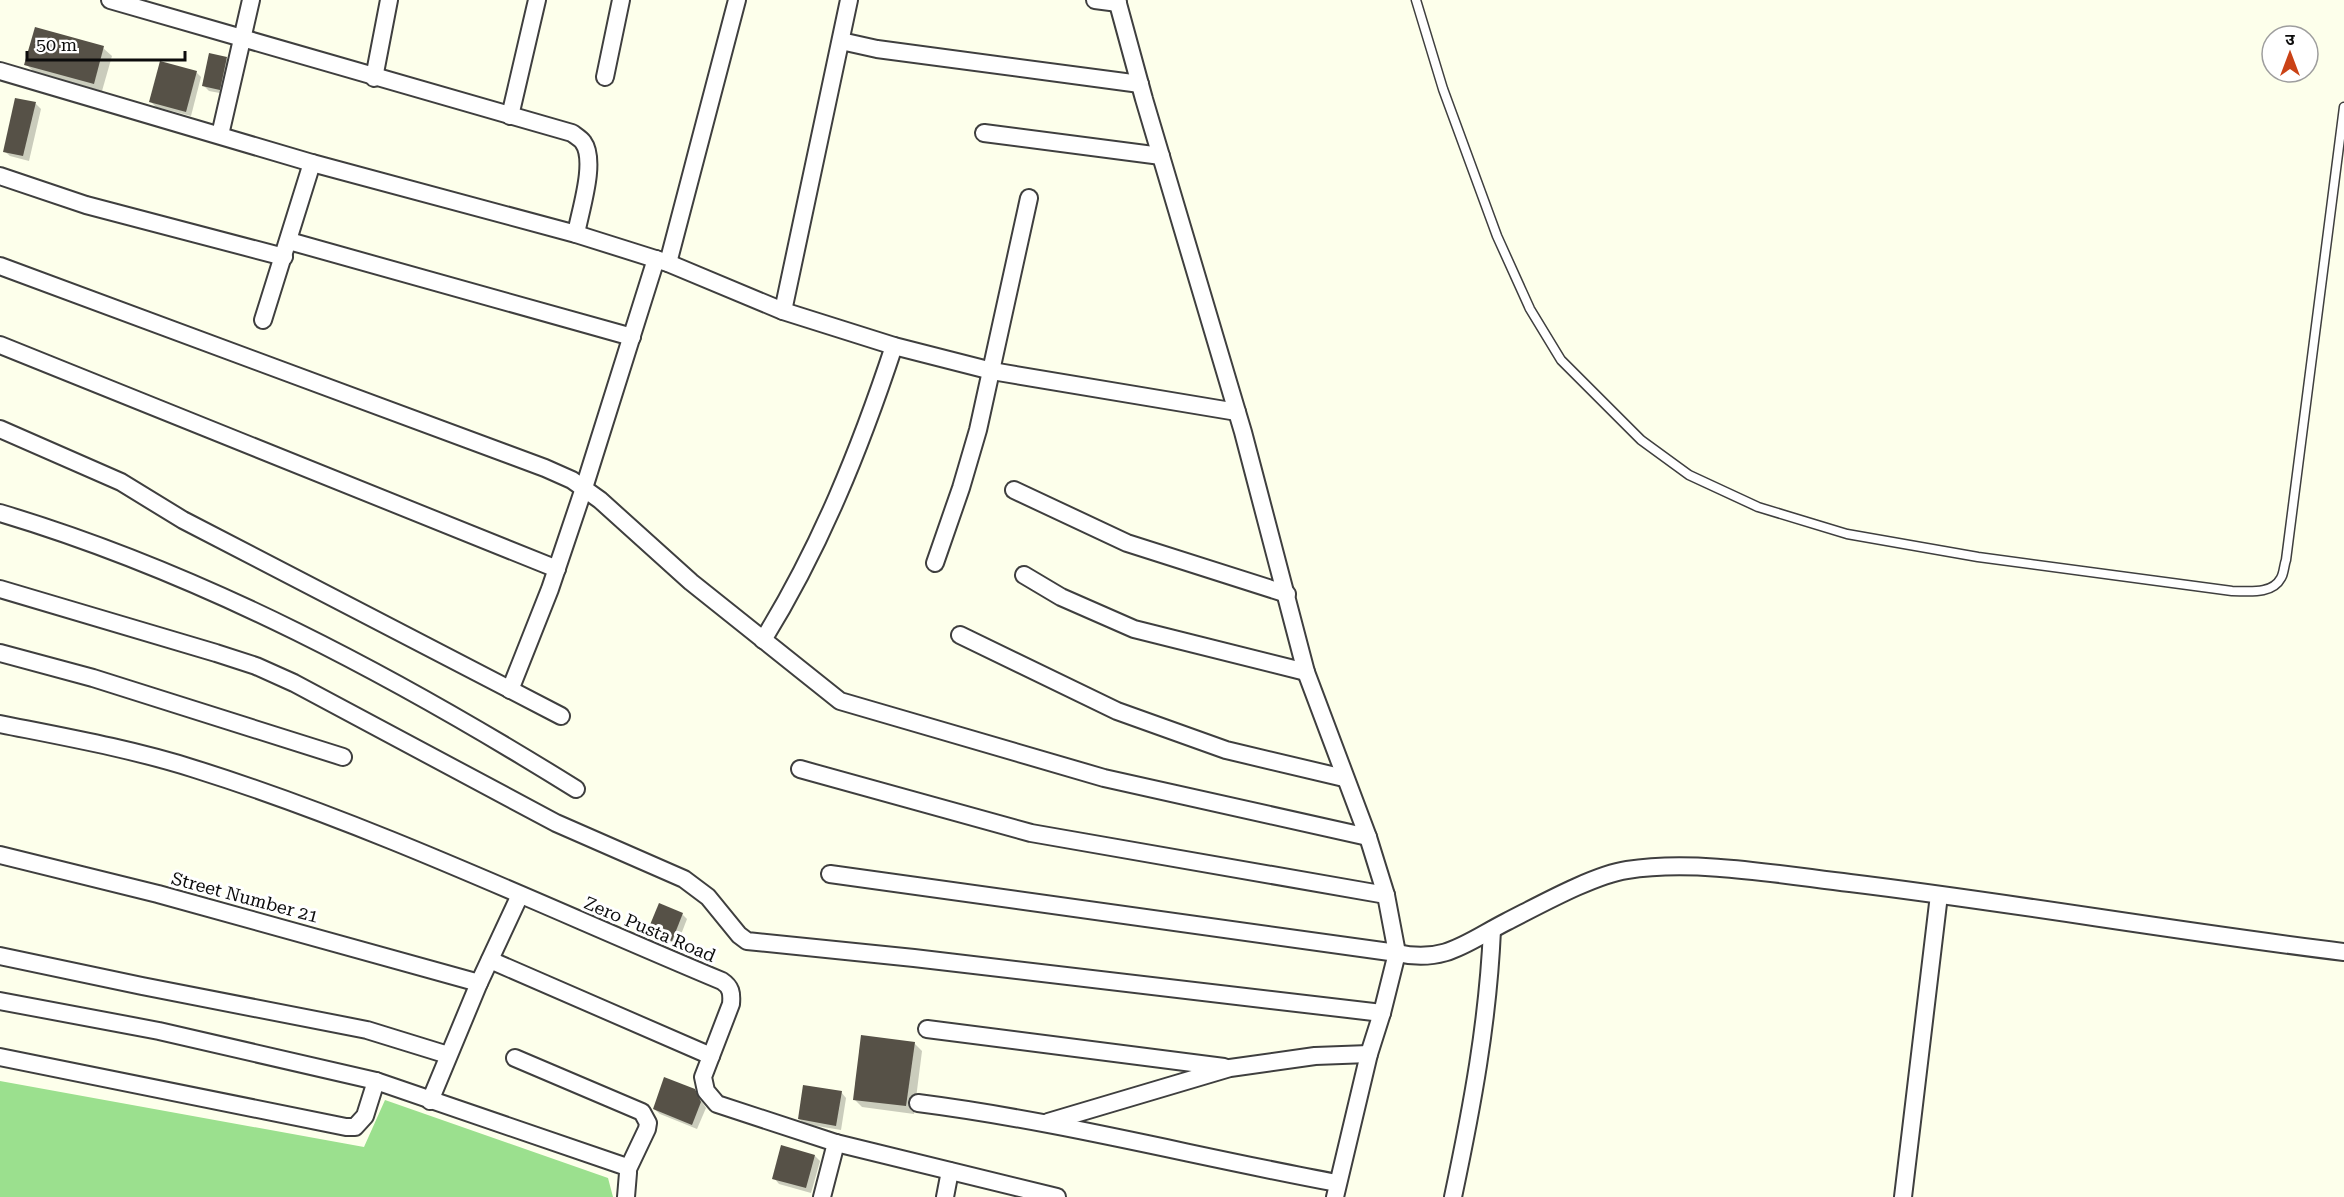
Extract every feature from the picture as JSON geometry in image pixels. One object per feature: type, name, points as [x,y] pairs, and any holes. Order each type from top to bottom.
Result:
[{"type":"street","points":[[110,0],[242,37],[374,78],[572,133],[584,142],[588,154],[589,171],[576,234]]},
{"type":"street","points":[[220,135],[251,0]]},
{"type":"street","points":[[374,78],[389,0]]},
{"type":"street","points":[[510,116],[537,0]]},
{"type":"street","points":[[605,77],[621,0]]},
{"type":"street","points":[[510,690],[557,569],[632,337],[662,261],[737,0]]},
{"type":"street","points":[[783,311],[849,0]]},
{"type":"street","points":[[918,1103],[1046,1122],[1232,1163],[1336,1190],[1397,952],[1386,895],[1368,837],[1306,672],[1237,412],[1118,2],[1095,0]]},
{"type":"street","points":[[841,41],[877,49],[1140,84]]},
{"type":"street","points":[[0,71],[312,163],[576,234],[662,261],[783,311],[894,346],[992,371],[1237,412]]},
{"type":"street","points":[[984,134],[1161,156]]},
{"type":"street","points":[[262,320],[284,257],[312,163]]},
{"type":"street","points":[[0,176],[86,205],[284,257]]},
{"type":"street","points":[[935,564],[961,488],[992,371],[1029,198]]},
{"type":"street","points":[[289,241],[632,337]]},
{"type":"street","points":[[0,266],[545,468],[584,488],[691,582],[840,701],[1104,778],[1368,837]]},
{"type":"street","points":[[0,345],[557,569]]},
{"type":"street","points":[[763,640],[793,590],[846,480],[872,413],[894,346]]},
{"type":"street","points":[[0,429],[121,482],[183,520],[561,716]]},
{"type":"street","points":[[1014,490],[1127,543],[1287,594]]},
{"type":"street","points":[[0,513],[116,551],[260,615],[407,690],[576,789]]},
{"type":"street","points":[[1024,575],[1061,597],[1134,629],[1306,672]]},
{"type":"street","points":[[0,589],[216,653],[256,666],[294,683],[556,823],[684,879],[708,897],[739,936],[747,941],[914,958],[1382,1013]]},
{"type":"street","points":[[960,635],[1117,711],[1226,750],[1344,778]]},
{"type":"street","points":[[0,653],[93,678],[344,758]]},
{"type":"street","points":[[0,724],[89,742],[193,768],[320,811],[520,895],[479,983],[430,1101]]},
{"type":"street","points":[[800,769],[1031,833],[1386,895]]},
{"type":"street","name":"Street Number 21","points":[[0,855],[158,894],[479,983]]},
{"type":"street","points":[[830,874],[1397,952],[1416,957],[1452,952],[1600,877],[1625,870],[1668,866],[1751,872],[1939,895],[2344,952]]},
{"type":"street","name":"Zero Pusta Road","points":[[520,895],[728,985],[732,993],[731,1004],[711,1056]]},
{"type":"street","points":[[1903,1197],[1939,895]]},
{"type":"street","points":[[1453,1197],[1483,1042],[1492,930]]},
{"type":"street","points":[[0,956],[367,1030],[448,1055]]},
{"type":"street","points":[[490,960],[711,1056],[703,1077],[703,1084],[717,1104],[836,1143],[1050,1196]]},
{"type":"street","points":[[0,1001],[159,1031],[376,1081],[628,1169]]},
{"type":"street","points":[[927,1029],[1230,1068]]},
{"type":"street","points":[[1046,1122],[1230,1068],[1315,1056],[1369,1054]]},
{"type":"street","points":[[0,1057],[346,1127],[355,1127],[365,1116],[376,1081]]},
{"type":"street","points":[[515,1058],[642,1112],[648,1123],[628,1169],[626,1197]]},
{"type":"street","points":[[822,1197],[836,1143]]},
{"type":"street","points":[[945,1197],[950,1170]]},
{"type":"lane","points":[[1416,0],[1443,89],[1497,236],[1530,309],[1562,360],[1641,440],[1679,468],[1689,475],[1758,507],[1847,534],[1978,557],[2232,591],[2256,592],[2271,587],[2280,579],[2286,560],[2344,107]]},
{"type":"green space","points":[[0,1081],[364,1147],[385,1100],[608,1178],[613,1197],[0,1197]]},
{"type":"building","points":[[35,27],[104,46],[94,84],[24,65]]},
{"type":"building","points":[[209,53],[227,57],[220,90],[202,86]]},
{"type":"building","points":[[160,61],[197,71],[186,112],[149,102]]},
{"type":"building","points":[[15,98],[36,102],[23,156],[3,152]]},
{"type":"building","points":[[659,903],[683,913],[672,941],[647,932]]},
{"type":"building","points":[[861,1035],[915,1042],[906,1106],[853,1100]]},
{"type":"building","points":[[664,1077],[695,1089],[701,1102],[692,1125],[653,1109]]},
{"type":"building","points":[[803,1085],[842,1091],[836,1126],[798,1119]]},
{"type":"building","points":[[781,1145],[815,1155],[806,1188],[772,1179]]}]
